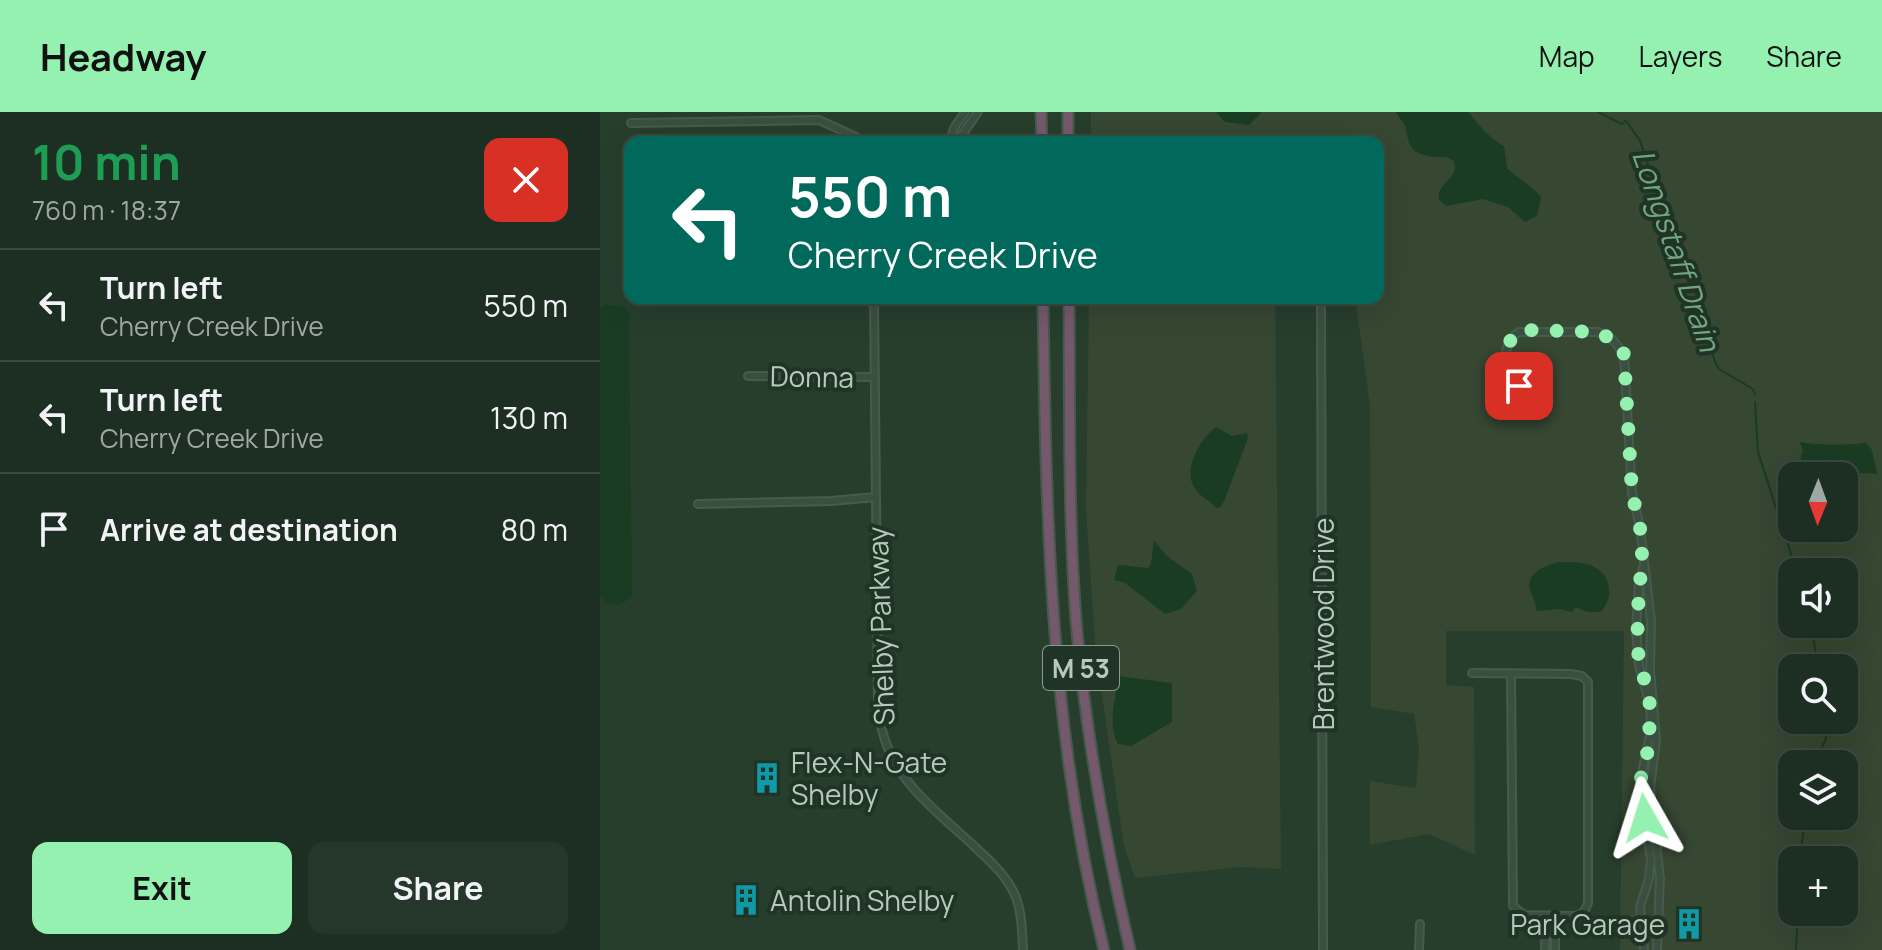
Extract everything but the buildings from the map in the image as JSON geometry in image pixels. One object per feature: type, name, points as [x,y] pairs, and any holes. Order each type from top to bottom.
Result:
[{"type":"highway","points":[[1041,112],[1042,136]]},
{"type":"highway","points":[[1068,112],[1068,136]]},
{"type":"highway","name":"M 53","points":[[1043,304],[1047,532],[1057,683],[1079,829],[1104,948]]},
{"type":"highway","name":"M 53","points":[[1069,304],[1071,507],[1076,620],[1093,765],[1130,950]]},
{"type":"street","points":[[951,136],[965,112]]},
{"type":"street","points":[[959,136],[978,112]]},
{"type":"street","points":[[631,123],[819,120],[854,136]]},
{"type":"street","name":"Shelby Parkway","points":[[874,304],[878,702],[884,743],[908,784],[1006,878],[1019,909],[1023,950]]},
{"type":"street","name":"Brentwood Drive","points":[[1321,304],[1323,950]]},
{"type":"street","points":[[1525,387],[1511,381],[1506,372],[1506,347],[1514,334],[1527,330],[1593,331],[1609,337],[1621,347],[1630,424],[1632,493],[1640,527],[1649,600],[1650,670],[1656,741],[1650,788],[1653,848],[1649,879],[1640,907],[1644,950]]},
{"type":"street","name":"Donna","points":[[748,376],[875,377]]},
{"type":"street","points":[[698,504],[876,497]]},
{"type":"street","points":[[1643,568],[1638,600],[1637,648],[1652,705],[1649,746],[1639,786],[1660,879],[1657,950]]},
{"type":"street","points":[[1638,600],[1649,600]]},
{"type":"street","points":[[1472,673],[1511,673],[1571,674],[1585,678],[1589,687],[1588,905],[1584,912],[1576,916],[1520,913],[1513,902],[1511,673]]},
{"type":"street","points":[[1545,950],[1546,916]]},
{"type":"street","points":[[1555,916],[1555,950]]},
{"type":"street","points":[[1419,950],[1420,924]]},
{"type":"street","points":[[1644,941],[1657,941]]},
{"type":"shaded area","points":[[1091,112],[1882,112],[1882,950],[1620,950],[1624,631],[1446,631],[1446,685],[1474,687],[1475,855],[1429,834],[1370,845],[1370,781],[1416,788],[1419,747],[1414,714],[1371,707],[1370,405],[1356,304],[1384,304],[1384,136],[1091,136]]},
{"type":"shaded area","points":[[1216,112],[1262,112],[1249,125],[1225,122]]},
{"type":"shaded area","points":[[1396,112],[1468,112],[1489,136],[1504,146],[1507,168],[1541,197],[1537,216],[1525,222],[1508,207],[1483,199],[1446,206],[1439,200],[1439,193],[1453,175],[1454,161],[1414,150]]},
{"type":"shaded area","points":[[1089,304],[1275,304],[1281,869],[1241,867],[1135,878],[1124,846],[1096,655],[1086,510]]},
{"type":"shaded area","points":[[605,305],[623,306],[629,314],[632,597],[620,605],[607,604],[600,596],[600,308]]},
{"type":"shaded area","points":[[1216,427],[1232,436],[1247,433],[1248,438],[1224,501],[1221,507],[1216,508],[1196,490],[1191,474],[1194,456]]},
{"type":"shaded area","points":[[1800,442],[1833,445],[1865,442],[1872,450],[1877,474],[1858,473],[1858,462],[1803,462],[1800,460],[1803,451]]},
{"type":"shaded area","points":[[1154,540],[1167,556],[1192,574],[1197,591],[1181,609],[1165,614],[1125,583],[1114,580],[1118,565],[1148,568]]},
{"type":"shaded area","points":[[1557,562],[1586,564],[1603,573],[1609,592],[1601,612],[1588,612],[1575,607],[1572,612],[1559,609],[1536,611],[1530,580],[1536,572]]},
{"type":"shaded area","points":[[1118,676],[1172,683],[1172,722],[1131,746],[1118,744],[1113,727]]},
{"type":"waterway","name":"Longstaff Drain","points":[[1598,112],[1622,124],[1627,122],[1640,141],[1677,248],[1690,273],[1715,362],[1719,369],[1753,389],[1755,395]]},
{"type":"waterway","name":"Longstaff Drain","points":[[1755,402],[1758,452],[1792,558]]},
{"type":"waterway","name":"Longstaff Drain","points":[[1813,638],[1816,654]]},
{"type":"waterway","name":"Longstaff Drain","points":[[1820,750],[1825,734]]},
{"type":"waterway","name":"Longstaff Drain","points":[[1802,846],[1803,830]]},
{"type":"waterway","name":"Longstaff Drain","points":[[1796,950],[1797,926]]},
{"type":"place","name":"Flex-N-Gate Shelby","points":[[767,778]]},
{"type":"place","name":"Antolin Shelby","points":[[746,900]]},
{"type":"place","name":"Park Garage","points":[[1689,924]]},
{"type":"route","points":[[1519,386],[1511,381],[1506,372],[1506,347],[1514,334],[1519,332],[1593,331],[1613,340],[1622,350],[1630,424],[1632,493],[1640,527],[1643,568],[1639,584],[1637,648],[1650,705],[1649,746],[1639,786],[1645,818]]}]
